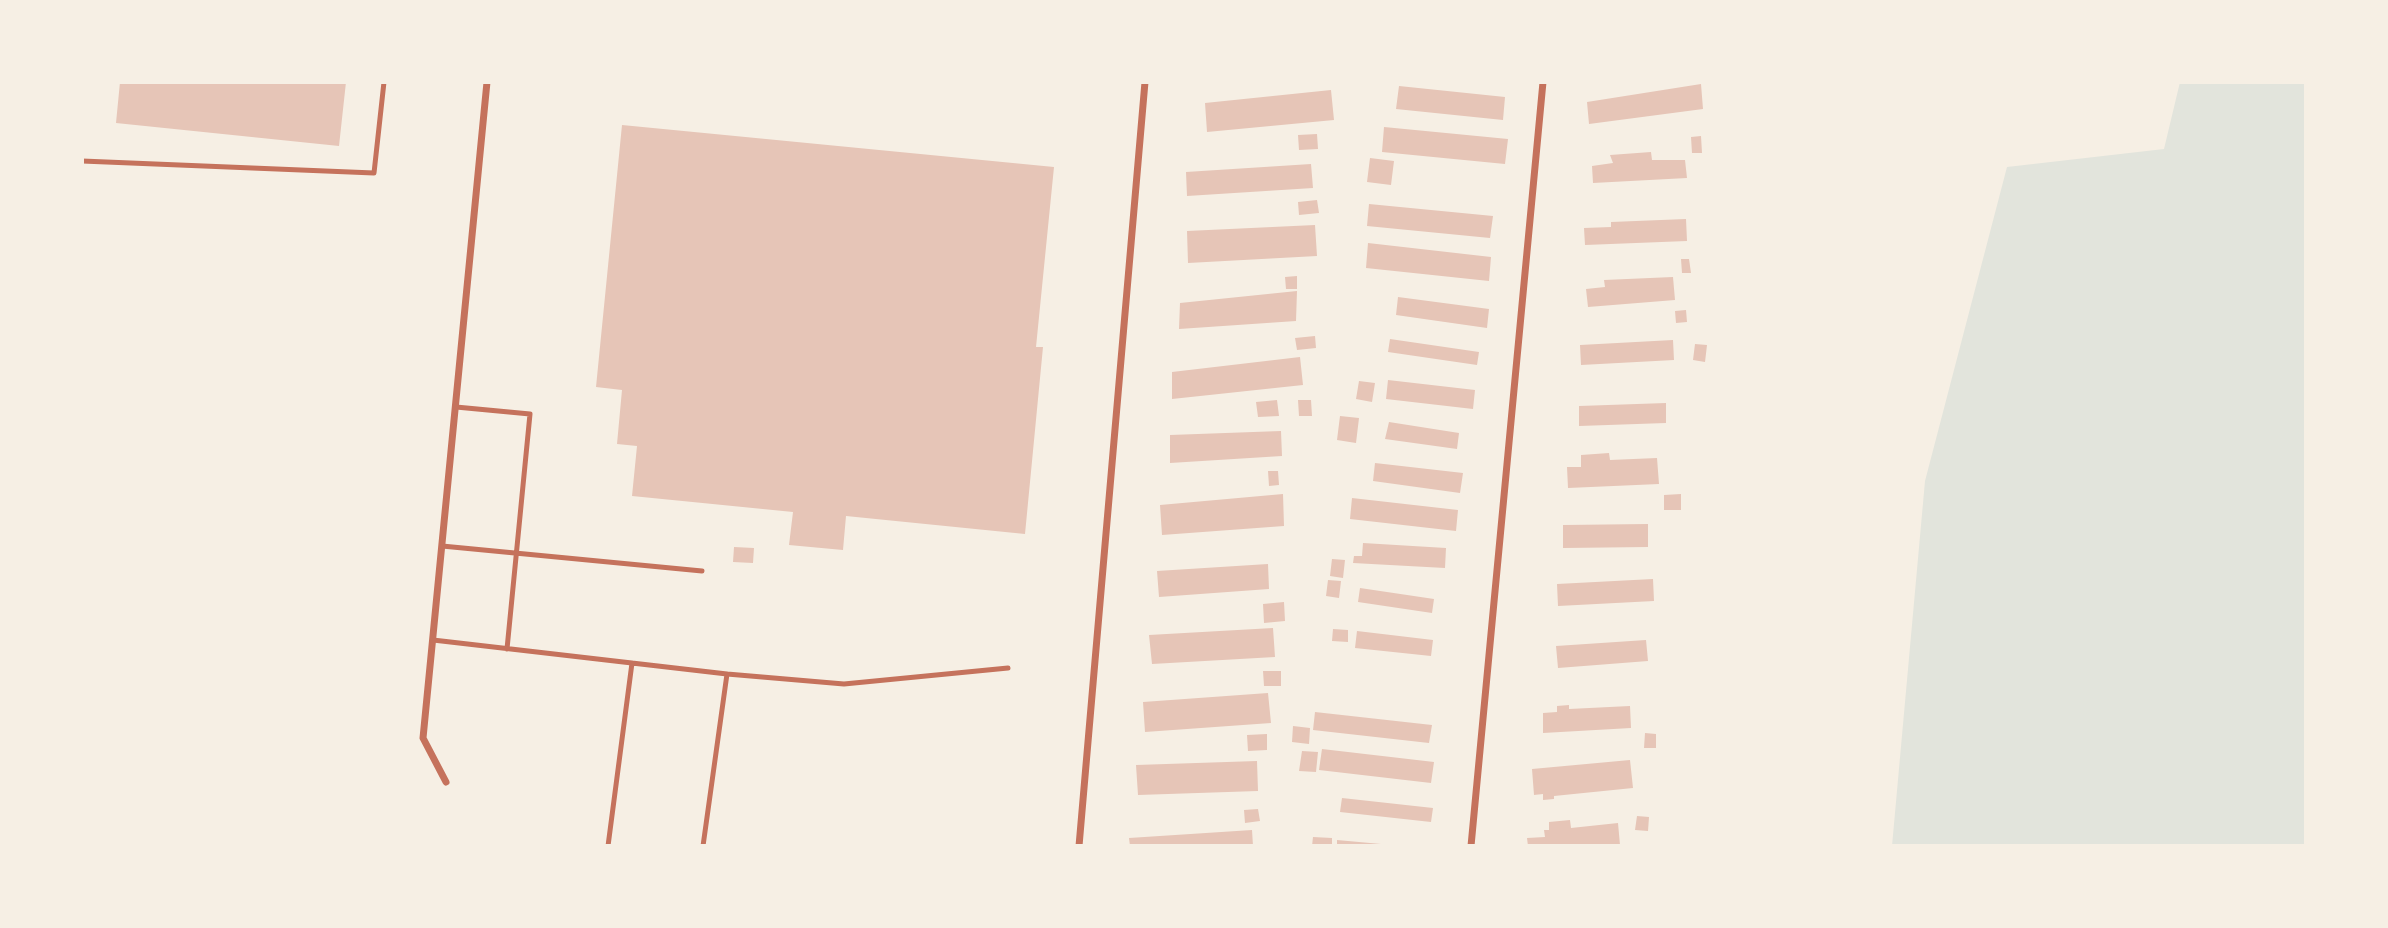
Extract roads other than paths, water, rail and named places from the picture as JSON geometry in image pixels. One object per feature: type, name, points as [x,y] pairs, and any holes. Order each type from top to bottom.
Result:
[{"type":"street","points":[[446,782],[423,738],[487,82]]},
{"type":"street","points":[[1079,846],[1145,82]]},
{"type":"street","points":[[1471,846],[1543,82]]},
{"type":"lane","points":[[82,161],[374,173],[384,82]]},
{"type":"lane","points":[[456,407],[530,414],[507,649]]},
{"type":"lane","points":[[442,546],[702,572]]},
{"type":"lane","points":[[433,640],[727,674],[844,684],[1008,668]]},
{"type":"lane","points":[[608,846],[632,663]]},
{"type":"lane","points":[[703,846],[727,674]]}]
